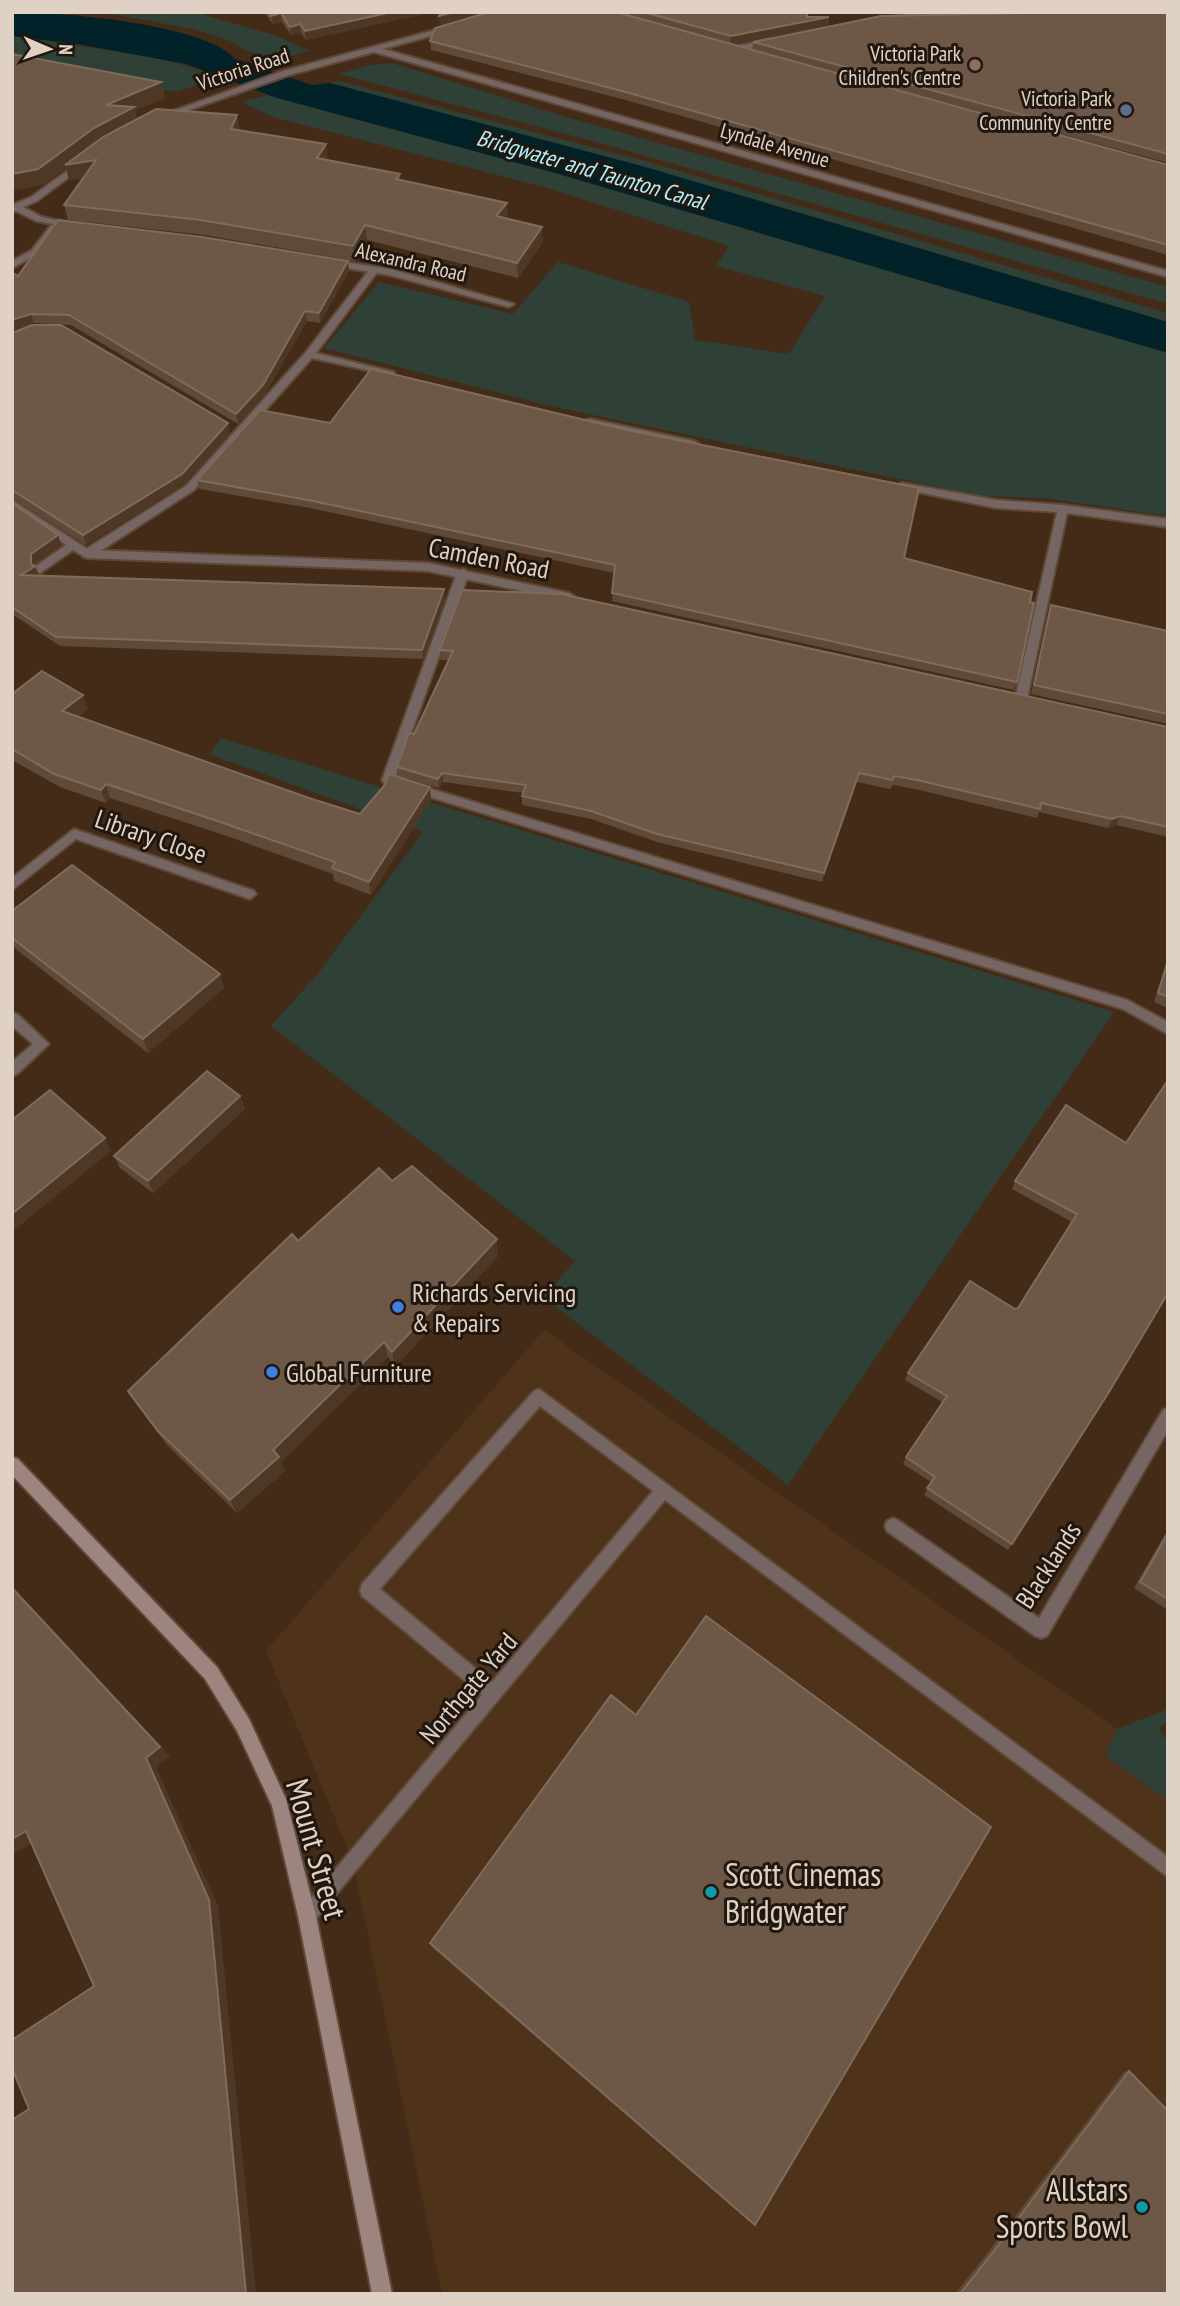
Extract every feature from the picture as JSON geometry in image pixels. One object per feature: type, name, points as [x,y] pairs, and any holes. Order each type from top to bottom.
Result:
[{"type":"street","points":[[881,21],[927,12]]},
{"type":"street","name":"Victoria Road","points":[[152,121],[194,103],[467,23]]},
{"type":"street","points":[[730,50],[780,40]]},
{"type":"street","points":[[718,47],[757,58]]},
{"type":"street","name":"Lyndale Avenue","points":[[374,49],[1168,274]]},
{"type":"street","points":[[15,209],[92,156]]},
{"type":"street","points":[[15,209],[39,219],[84,227]]},
{"type":"street","points":[[12,264],[34,252],[57,223]]},
{"type":"street","name":"Alexandra Road","points":[[321,261],[390,272],[509,303]]},
{"type":"street","points":[[12,503],[87,554],[190,488],[239,430],[310,354],[373,271]]},
{"type":"street","points":[[310,354],[405,378]]},
{"type":"street","points":[[580,420],[713,448]]},
{"type":"street","points":[[227,424],[239,430]]},
{"type":"street","points":[[887,483],[996,504],[1063,509],[1168,523]]},
{"type":"street","points":[[1021,699],[1063,509]]},
{"type":"street","points":[[40,569],[74,544]]},
{"type":"street","name":"Camden Road","points":[[87,554],[428,567],[585,601]]},
{"type":"street","points":[[463,573],[388,780],[1127,1005],[1168,1029]]},
{"type":"street","points":[[1008,696],[1035,702]]},
{"type":"street","name":"Library Close","points":[[12,885],[74,834],[250,894]]},
{"type":"street","points":[[12,1018],[42,1044],[12,1070]]},
{"type":"street","points":[[494,1694],[368,1590],[539,1396],[1168,1868]]},
{"type":"street","name":"Blacklands","points":[[893,1527],[1041,1630],[1168,1415]]},
{"type":"street","name":"Mount Street","points":[[12,1464],[211,1673],[243,1725],[280,1805],[307,1916],[382,2294]]},
{"type":"street","name":"Northgate Yard","points":[[307,1916],[664,1490]]},
{"type":"shaded area","points":[[544,1330],[1117,1729],[1105,1756],[1168,1800],[1168,2294],[442,2294],[353,1862],[266,1651]]},
{"type":"green space","points":[[101,12],[194,12],[277,36],[309,51],[279,59],[247,51],[230,41],[194,29]]},
{"type":"green space","points":[[12,36],[158,58],[223,77],[175,92],[12,60]]},
{"type":"green space","points":[[392,63],[563,116],[1168,287],[1168,304],[600,143],[339,74],[370,65]]},
{"type":"green space","points":[[339,81],[645,161],[1168,313],[1168,322],[645,167],[330,83]]},
{"type":"green space","points":[[269,95],[555,173],[1168,353],[1168,516],[1043,498],[981,496],[550,406],[324,348],[379,282],[513,314],[558,262],[689,302],[695,340],[789,354],[825,296],[716,266],[729,246],[548,188],[273,117],[241,102]]},
{"type":"green space","points":[[221,738],[1114,1012],[788,1485],[543,1297],[575,1261],[271,1026],[317,975],[423,832],[209,754]]},
{"type":"green space","points":[[1168,1709],[1168,1723],[1158,1727],[1168,1744],[1168,1800],[1105,1756],[1117,1729]]},
{"type":"water","name":"Bridgwater and Taunton Canal","points":[[12,12],[63,14],[164,29],[195,37],[219,47],[235,59],[312,85],[330,83],[645,167],[1168,322],[1168,353],[555,173],[277,98],[186,64],[78,44],[12,36]]},
{"type":"building","points":[[269,12],[392,12],[305,31],[300,24],[290,27],[281,13],[271,16]]},
{"type":"building","points":[[489,12],[616,12],[1168,165],[1168,245],[622,91],[430,41],[435,28]]},
{"type":"building","points":[[643,12],[807,12],[807,17],[829,17],[731,36]]},
{"type":"building","points":[[1168,12],[1168,154],[753,42],[881,16]]},
{"type":"building","points":[[12,54],[161,82],[106,105],[134,107],[94,128],[38,169],[12,174]]},
{"type":"building","points":[[156,109],[237,115],[231,129],[326,144],[317,158],[400,174],[396,179],[507,203],[496,216],[542,227],[517,263],[365,225],[353,246],[201,220],[64,205],[96,160],[65,165],[103,137]]},
{"type":"building","points":[[58,220],[202,237],[348,261],[319,313],[305,311],[263,385],[236,414],[69,315],[31,314],[12,320],[12,273],[18,276]]},
{"type":"building","points":[[32,325],[61,325],[228,423],[182,474],[83,535],[12,490],[12,333]]},
{"type":"building","points":[[371,369],[627,430],[919,488],[904,558],[1032,592],[1030,602],[1034,603],[1017,682],[612,593],[615,565],[308,500],[197,480],[260,410],[330,423]]},
{"type":"building","points":[[12,503],[58,535],[31,554],[31,564],[35,566],[21,575],[444,589],[422,650],[56,637],[12,607]]},
{"type":"building","points":[[462,590],[561,594],[1168,727],[1168,827],[1120,816],[1112,819],[1041,803],[1040,809],[917,780],[895,776],[892,780],[859,773],[824,873],[657,834],[591,811],[522,796],[526,785],[442,773],[438,779],[397,767],[409,733],[414,734],[453,651],[440,650]]},
{"type":"building","points":[[1051,605],[1168,631],[1168,714],[1034,685]]},
{"type":"building","points":[[42,671],[83,695],[62,711],[360,814],[384,786],[389,774],[430,787],[369,882],[332,868],[335,862],[223,823],[106,784],[101,790],[54,774],[12,749],[12,694]]},
{"type":"building","points":[[72,865],[220,974],[143,1039],[12,938],[12,911]]},
{"type":"building","points":[[1168,961],[1168,997],[1158,993]]},
{"type":"building","points":[[207,1071],[240,1096],[148,1181],[114,1156]]},
{"type":"building","points":[[1168,1080],[1168,1293],[1109,1392],[1012,1544],[927,1488],[935,1477],[906,1457],[947,1396],[908,1373],[970,1281],[1015,1309],[1018,1308],[1077,1214],[1015,1181],[1066,1105],[1126,1143]]},
{"type":"building","points":[[50,1090],[105,1138],[12,1214],[12,1120]]},
{"type":"building","points":[[412,1166],[497,1239],[392,1352],[384,1342],[273,1450],[279,1457],[230,1500],[158,1431],[128,1391],[292,1234],[298,1241],[379,1168],[392,1181]]},
{"type":"building","points":[[1168,1533],[1168,1599],[1140,1582]]},
{"type":"building","points":[[12,1588],[160,1747],[146,1758],[209,1900],[246,2294],[12,2294],[12,2120],[29,2109],[12,2068],[12,2040],[94,1986],[26,1831],[12,1839]]},
{"type":"building","name":"Scott Cinemas Bridgwater","points":[[706,1616],[991,1827],[755,2225],[430,1943],[611,1695],[636,1715]]},
{"type":"building","points":[[1129,2071],[1168,2111],[1168,2294],[960,2294],[990,2256]]},
{"type":"place","name":"Victoria Park Children's Centre","points":[[975,65]]},
{"type":"place","name":"Victoria Park Community Centre","points":[[1126,110]]},
{"type":"place","name":"Richards Servicing & Repairs","points":[[398,1307]]},
{"type":"place","name":"Global Furniture","points":[[272,1372]]},
{"type":"place","name":"Scott Cinemas Bridgwater","points":[[711,1892]]},
{"type":"place","name":"Allstars Sports Bowl","points":[[1142,2207]]}]
